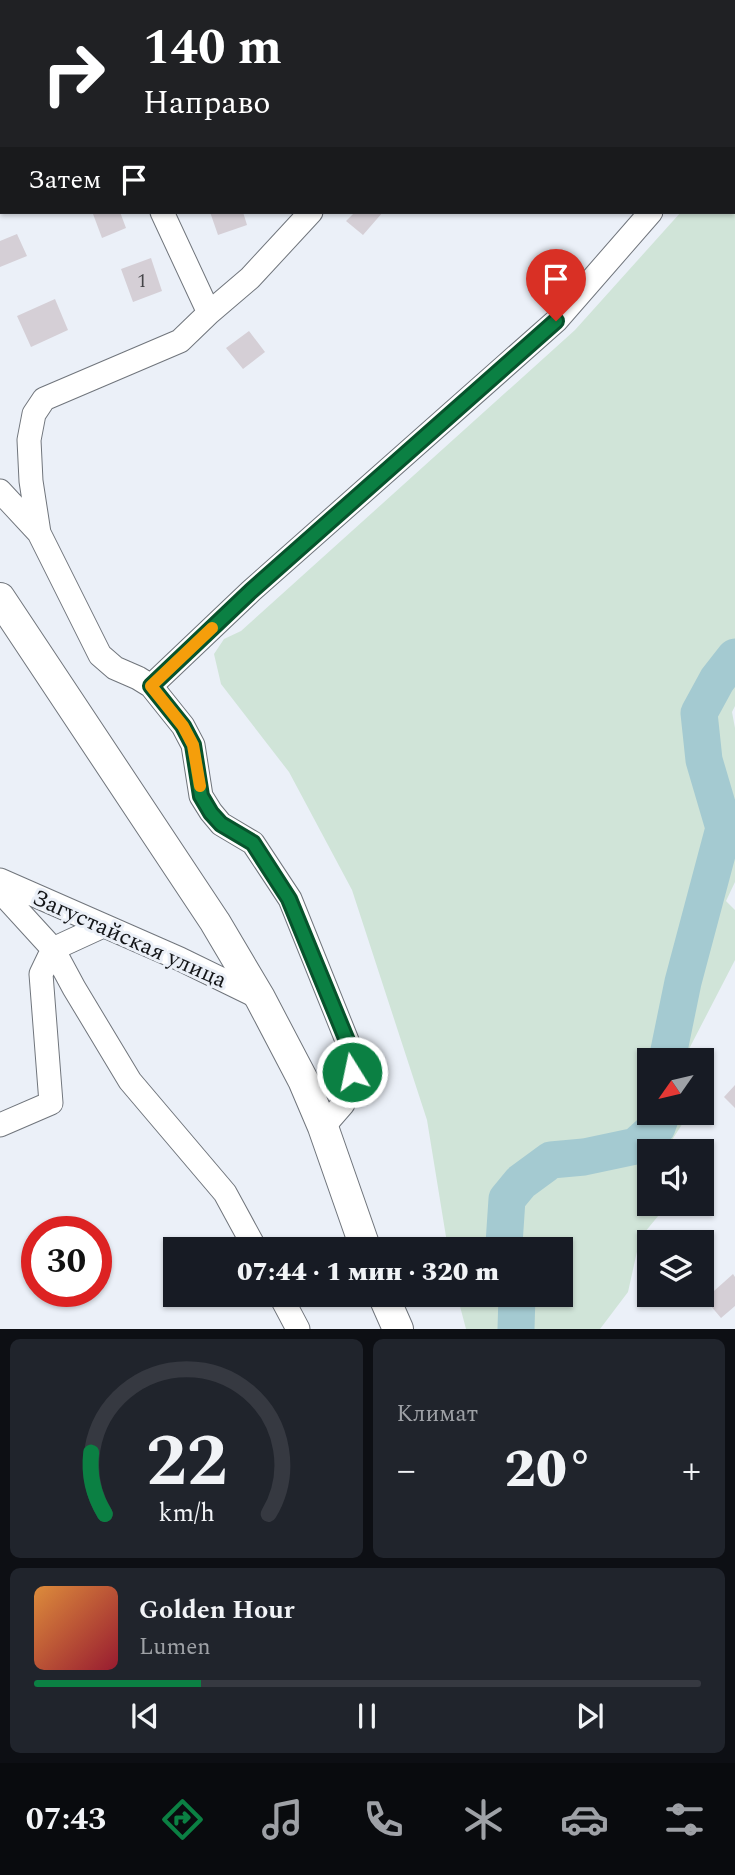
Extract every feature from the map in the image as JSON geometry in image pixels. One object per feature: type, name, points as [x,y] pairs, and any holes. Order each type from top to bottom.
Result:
[{"type":"main road","points":[[0,598],[215,922],[260,998],[303,1080],[323,1127],[361,1237]]},
{"type":"main road","points":[[388,1307],[398,1329]]},
{"type":"street","points":[[163,214],[209,313]]},
{"type":"street","points":[[38,533],[29,440],[34,414],[44,399],[180,341],[250,278],[309,214]]},
{"type":"street","points":[[151,686],[251,591],[556,321],[649,214]]},
{"type":"street","points":[[0,491],[38,533],[100,655],[115,668],[151,686],[183,726],[193,745],[201,796],[211,813],[221,824],[253,843],[289,899],[350,1048],[352,1072],[343,1104],[323,1127]]},
{"type":"street","name":"Загустайская улица","points":[[0,880],[180,959],[260,998]]},
{"type":"street","points":[[0,891],[53,949],[130,1082],[226,1193],[249,1237]]},
{"type":"street","points":[[0,1125],[51,1102],[41,974],[53,949],[103,926]]},
{"type":"street","points":[[286,1307],[298,1329]]},
{"type":"green space","points":[[679,214],[735,214],[735,706],[732,712],[735,728],[735,882],[726,901],[735,910],[735,960],[690,1048],[637,1048],[637,1125],[682,1125],[673,1139],[637,1139],[637,1216],[658,1216],[647,1230],[637,1230],[637,1252],[628,1292],[600,1329],[466,1329],[460,1307],[573,1307],[573,1237],[446,1237],[427,1120],[352,890],[289,772],[221,684],[214,654],[224,639],[241,631],[575,330]]},
{"type":"building","points":[[93,214],[121,214],[126,228],[102,238]]},
{"type":"building","points":[[211,214],[244,214],[247,225],[218,235]]},
{"type":"building","points":[[353,214],[381,214],[363,235],[346,221]]},
{"type":"building","points":[[17,234],[27,256],[0,267],[0,241]]},
{"type":"building","points":[[151,258],[162,291],[133,302],[121,269]]},
{"type":"building","points":[[55,299],[68,330],[31,347],[17,316]]},
{"type":"building","points":[[249,331],[265,352],[243,369],[226,348]]},
{"type":"building","points":[[735,1085],[735,1108],[724,1097]]},
{"type":"building","points":[[733,1274],[735,1306],[721,1318],[712,1307],[714,1307],[714,1291]]},
{"type":"waterway","points":[[669,1048],[683,982],[724,828],[704,760],[699,713],[717,680],[735,657]]},
{"type":"waterway","points":[[504,1237],[507,1199],[521,1182],[551,1160],[584,1157],[636,1146],[658,1125]]},
{"type":"waterway","points":[[516,1329],[517,1307]]},
{"type":"slow traffic","points":[[200,786],[193,745],[183,726],[151,686],[212,628]]},
{"type":"route","points":[[352,1072],[350,1048],[289,899],[253,843],[221,824],[211,813],[201,796],[193,745],[183,726],[151,686],[251,591],[556,321]]}]
